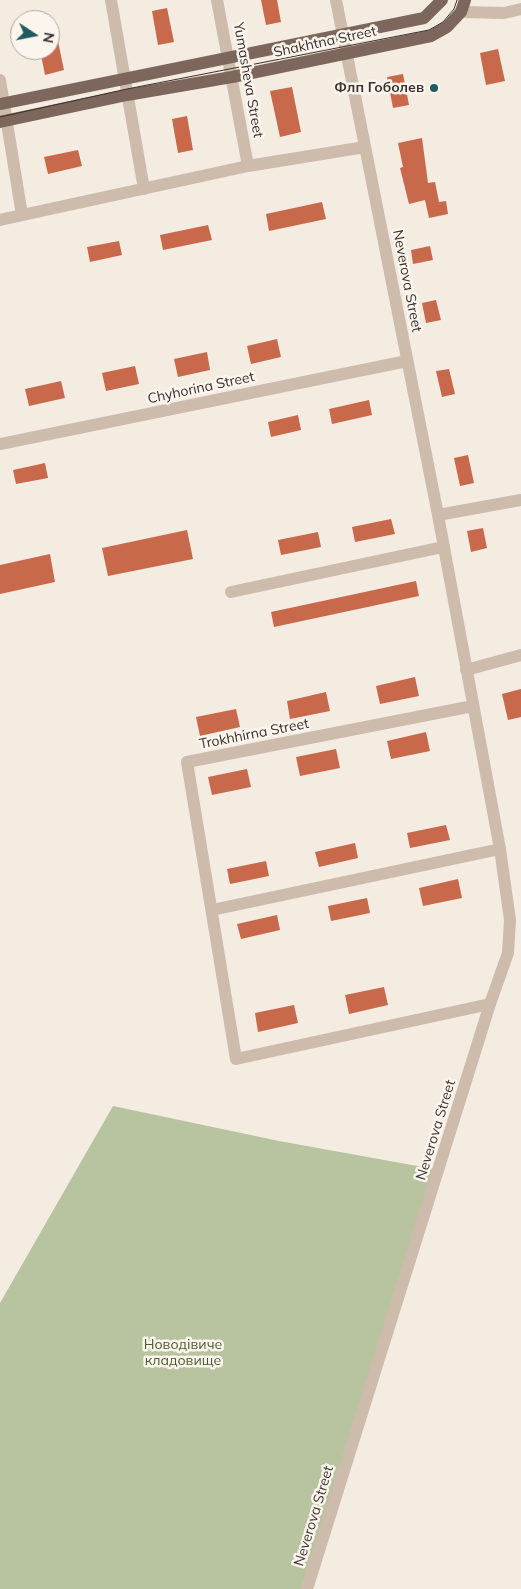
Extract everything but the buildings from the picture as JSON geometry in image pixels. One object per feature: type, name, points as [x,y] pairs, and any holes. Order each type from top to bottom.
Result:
[{"type":"main road","name":"Shakhtna Street","points":[[2,104],[124,77],[424,18],[441,2]]},
{"type":"main road","name":"Shakhtna Street","points":[[4,122],[128,95],[232,77],[431,36],[447,27],[463,6]]},
{"type":"street","points":[[111,0],[144,189]]},
{"type":"street","name":"Yumasheva Street","points":[[218,0],[248,166]]},
{"type":"street","points":[[336,0],[346,52]]},
{"type":"street","name":"Shakhtna Street","points":[[463,6],[504,13],[521,9]]},
{"type":"street","name":"Neverova Street","points":[[307,1589],[490,1004],[508,953],[510,928],[500,849],[444,547],[346,52]]},
{"type":"street","points":[[0,80],[4,122],[22,216]]},
{"type":"street","points":[[0,220],[248,166],[365,147]]},
{"type":"street","name":"Chyhorina Street","points":[[0,444],[407,361]]},
{"type":"street","points":[[438,515],[521,500]]},
{"type":"street","points":[[231,592],[444,547]]},
{"type":"street","points":[[466,670],[521,655]]},
{"type":"street","name":"Trokhhirna Street","points":[[473,706],[187,762],[236,1059],[490,1004]]},
{"type":"street","points":[[212,910],[500,849]]},
{"type":"green space","name":"Новодівиче кладовище","points":[[113,1106],[279,1141],[434,1169],[301,1589],[0,1589],[0,1303]]},
{"type":"tram line","points":[[0,117],[127,89],[429,30],[443,22],[454,9],[457,0]]},
{"type":"place","name":"Флп Гоболев","points":[[434,88]]}]
